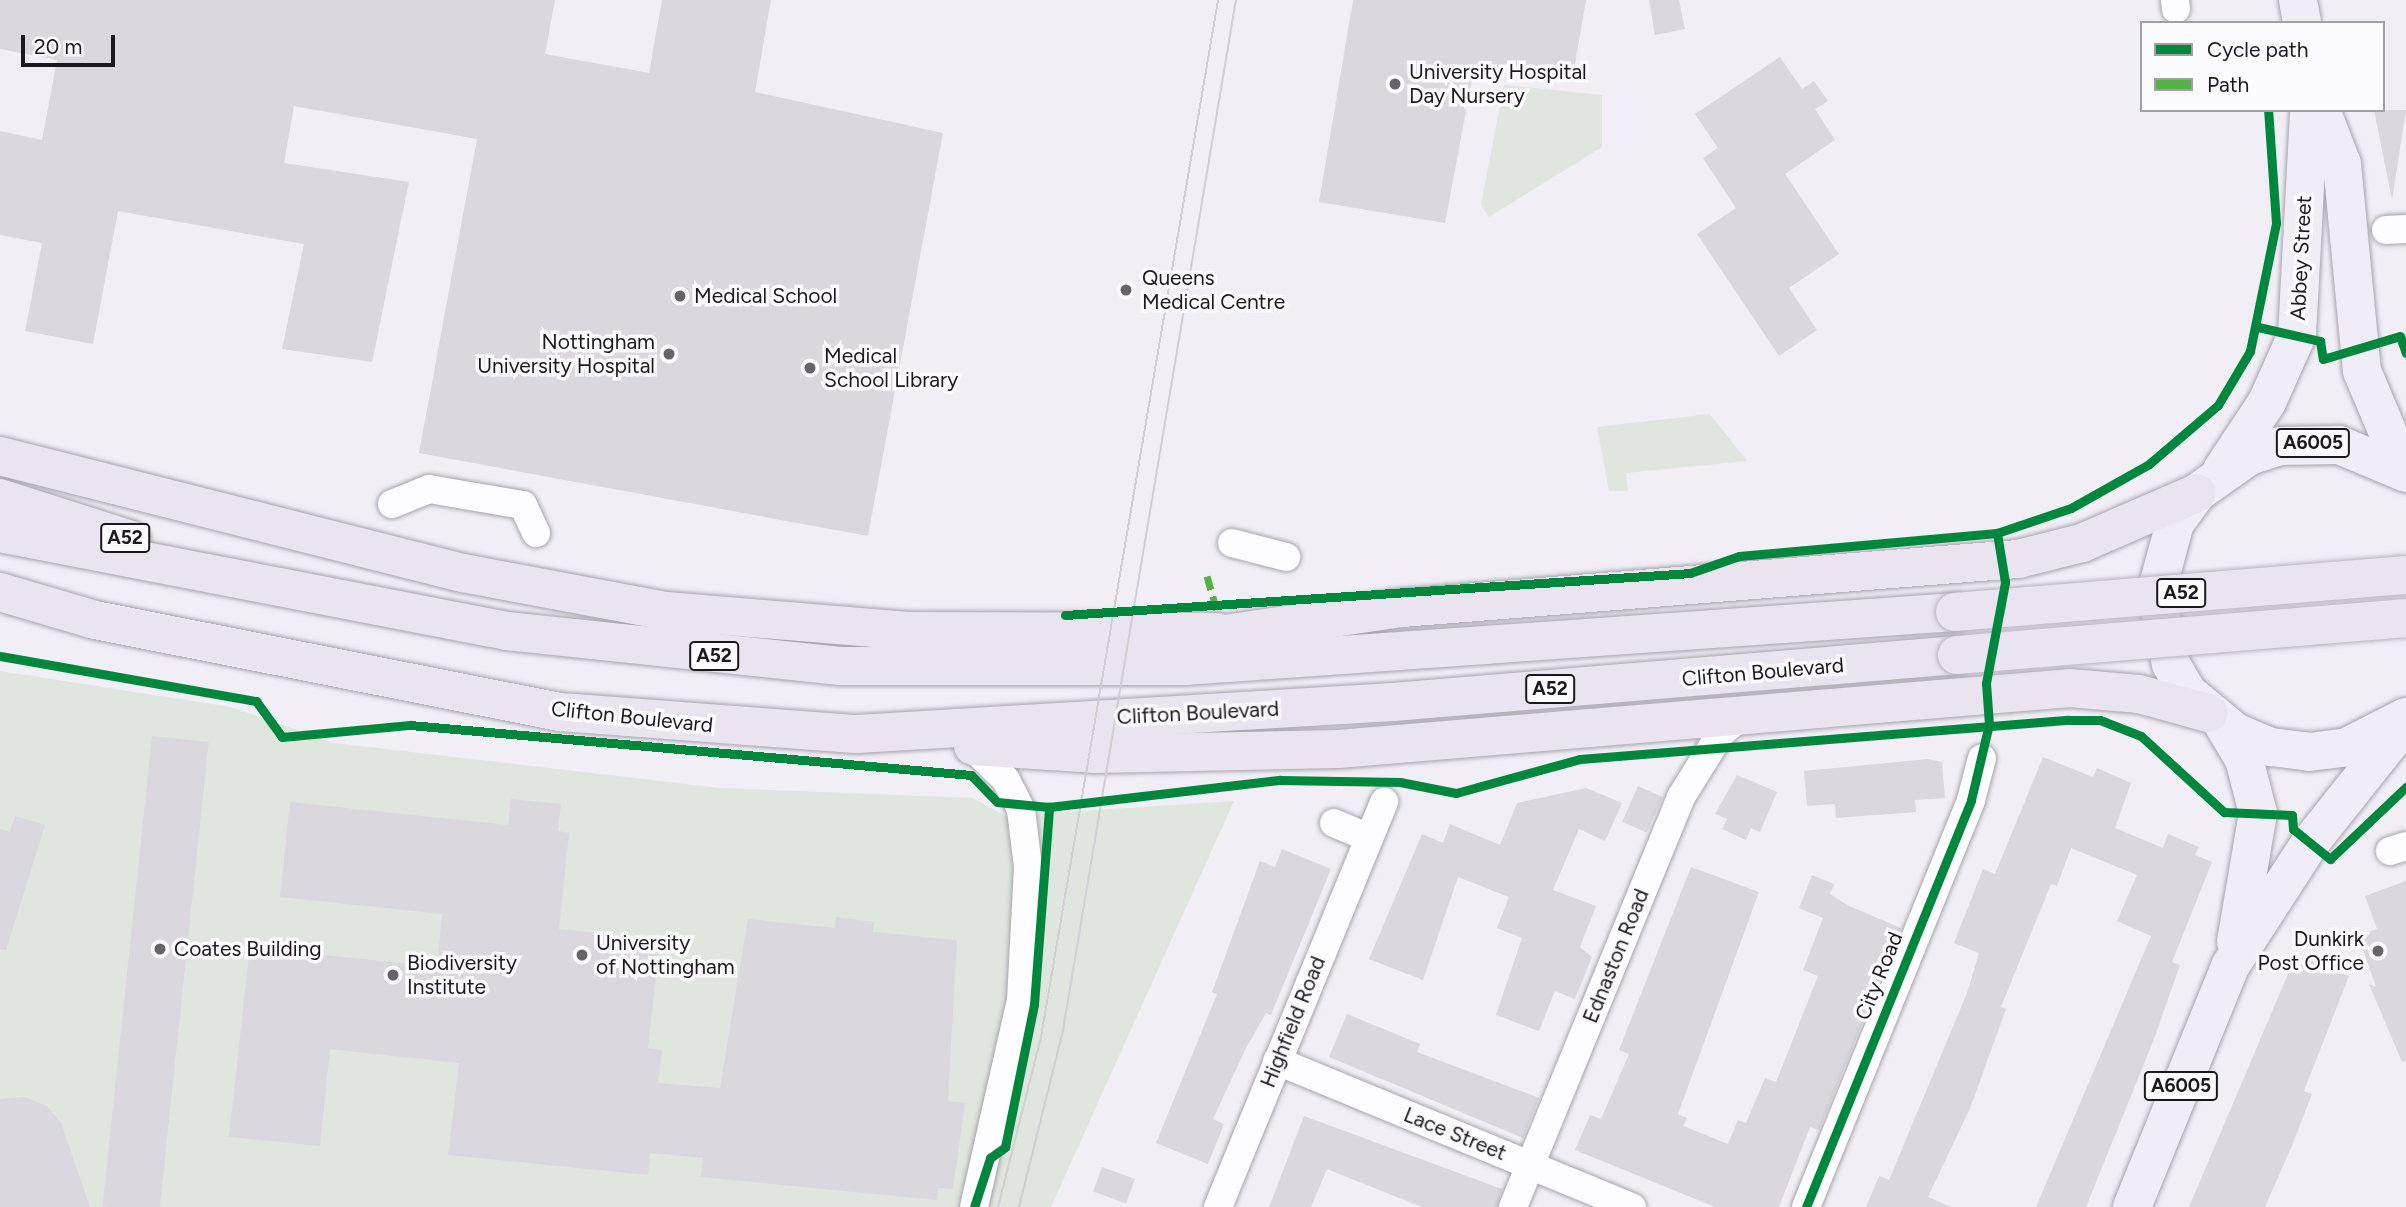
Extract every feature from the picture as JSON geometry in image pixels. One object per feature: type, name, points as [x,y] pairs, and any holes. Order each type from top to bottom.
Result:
[{"type":"highway","points":[[0,456],[463,573],[666,611],[908,631],[1217,632]]},
{"type":"highway","points":[[1002,668],[1217,632],[1402,608],[2018,559],[2082,543],[2209,481]]},
{"type":"highway","name":"A52","points":[[0,498],[248,584]]},
{"type":"highway","name":"Clifton Boulevard","points":[[0,533],[248,584],[628,648],[840,666],[1185,666],[1955,611],[2406,575]]},
{"type":"highway","name":"Clifton Boulevard","points":[[0,592],[95,620],[561,712],[856,734],[1406,701],[2406,618]]},
{"type":"highway","name":"A52","points":[[0,621],[95,620]]},
{"type":"highway","points":[[856,734],[970,746],[1096,754],[1338,749],[1739,718],[2070,688],[2139,694],[2216,720]]},
{"type":"main road","points":[[2298,0],[2302,21]]},
{"type":"main road","name":"Abbey Street","points":[[2209,481],[2267,402],[2297,335],[2309,112]]},
{"type":"main road","name":"Abbey Street","points":[[2322,112],[2342,164],[2362,371],[2405,472]]},
{"type":"main road","name":"A6005","points":[[2231,965],[2258,813],[2244,759],[2171,664],[2156,593],[2161,556],[2209,481],[2280,446],[2309,442],[2368,453],[2405,472]]},
{"type":"main road","name":"A6005","points":[[2216,720],[2271,747],[2309,751],[2347,747],[2406,720]]},
{"type":"main road","name":"A6005","points":[[2132,1207],[2231,965],[2310,843],[2406,720]]},
{"type":"street","points":[[392,504],[429,489],[523,505],[536,533]]},
{"type":"street","points":[[1232,542],[1286,556]]},
{"type":"street","name":"Ednaston Road","points":[[1513,1207],[1699,766],[1739,718]]},
{"type":"street","points":[[970,746],[1006,780],[1023,822],[1028,867],[1021,1000],[974,1207]]},
{"type":"street","name":"City Road","points":[[1806,1207],[1971,800],[1982,758]]},
{"type":"street","name":"Highfield Road","points":[[1218,1207],[1384,802]]},
{"type":"street","points":[[1334,823],[1369,838]]},
{"type":"street","name":"Lace Street","points":[[1277,1061],[1632,1207]]},
{"type":"shaded area","points":[[1504,85],[1602,95],[1602,147],[1489,217],[1481,205]]},
{"type":"shaded area","points":[[1710,414],[1747,461],[1626,473],[1628,491],[1609,491],[1597,427]]},
{"type":"shaded area","name":"University of Nottingham","points":[[0,671],[231,707],[334,743],[720,788],[973,798],[1005,816],[1234,801],[1051,1207],[0,1207]]},
{"type":"building","name":"Nottingham University Hospital","points":[[0,0],[555,0],[545,54],[649,73],[662,0],[771,0],[755,92],[943,133],[868,536],[419,453],[477,139],[294,106],[284,163],[409,182],[372,362],[282,349],[304,244],[118,211],[93,344],[25,331],[42,243],[0,235],[0,131],[42,140],[57,60],[0,49]]},
{"type":"building","points":[[1353,0],[1586,0],[1572,81],[1475,64],[1445,223],[1319,202]]},
{"type":"building","points":[[1649,0],[1679,0],[1685,29],[1655,35]]},
{"type":"building","points":[[1780,57],[1802,89],[1814,81],[1828,101],[1815,109],[1835,140],[1785,174],[1839,254],[1789,288],[1817,330],[1779,356],[1697,234],[1736,208],[1703,158],[1718,148],[1695,114]]},
{"type":"building","points":[[2406,110],[2392,200],[2374,112]]},
{"type":"building","name":"Coates Building","points":[[152,736],[209,742],[160,1207],[103,1206]]},
{"type":"building","points":[[2043,757],[2093,777],[2097,768],[2131,783],[2115,828],[2163,848],[2168,834],[2199,847],[2195,855],[2212,862],[2172,962],[2180,965],[2154,1039],[2086,1207],[2036,1207],[2151,936],[2117,921],[2137,875],[2071,848],[2057,886],[2051,884],[2001,1007],[2006,1009],[1971,1106],[1928,1197],[1951,1207],[1866,1207],[1879,1176],[1889,1180],[1967,993],[1979,953],[1954,943],[1983,869],[1995,874]]},
{"type":"building","points":[[1928,759],[1942,762],[1945,798],[1915,800],[1916,812],[1836,818],[1835,804],[1807,806],[1804,771]]},
{"type":"building","points":[[1737,775],[1777,792],[1760,832],[1751,828],[1746,840],[1722,829],[1727,819],[1715,814]]},
{"type":"building","points":[[1638,786],[1663,797],[1647,833],[1622,822]]},
{"type":"building","points":[[1586,788],[1622,803],[1605,841],[1579,829],[1553,890],[1596,906],[1580,947],[1592,957],[1575,999],[1555,991],[1539,1031],[1496,1015],[1522,938],[1497,928],[1509,897],[1458,877],[1423,980],[1369,959],[1422,834],[1443,843],[1450,824],[1500,845],[1517,803]]},
{"type":"building","points":[[511,799],[561,804],[558,831],[569,833],[559,929],[660,940],[648,1048],[662,1050],[658,1083],[720,1088],[748,919],[835,928],[836,917],[874,922],[873,932],[957,940],[948,1101],[965,1103],[953,1189],[938,1188],[937,1200],[701,1177],[703,1158],[650,1153],[648,1175],[448,1155],[459,1063],[330,1049],[320,1146],[229,1137],[250,947],[437,967],[442,914],[280,897],[290,802],[508,825]]},
{"type":"building","points":[[15,816],[45,825],[6,950],[0,949],[0,829],[10,832]]},
{"type":"building","points":[[1282,849],[1331,869],[1271,1015],[1266,1013],[1246,1048],[1213,1119],[1224,1124],[1208,1164],[1156,1143],[1217,994],[1212,992],[1260,861],[1275,867]]},
{"type":"building","points":[[1691,867],[1759,892],[1678,1114],[1687,1118],[1683,1126],[1728,1144],[1738,1120],[1746,1123],[1765,1078],[1776,1082],[1818,976],[1803,970],[1823,918],[1799,908],[1812,875],[1834,884],[1830,894],[1849,906],[1901,928],[1819,1130],[1810,1127],[1779,1207],[1715,1207],[1575,1150],[1590,1115],[1601,1119],[1629,1054],[1619,1050]]},
{"type":"building","points":[[2406,881],[2406,1061],[2402,1062],[2369,984],[2376,987],[2358,935],[2377,929],[2365,896]]},
{"type":"building","points":[[2296,955],[2349,976],[2304,1091],[2312,1094],[2291,1148],[2265,1207],[2189,1207]]},
{"type":"building","points":[[1347,1014],[1420,1044],[1417,1052],[1539,1098],[1523,1138],[1329,1057]]},
{"type":"building","points":[[24,1097],[47,1106],[61,1123],[90,1207],[0,1207],[0,1099]]},
{"type":"building","points":[[1304,1116],[1502,1189],[1497,1207],[1422,1207],[1327,1169],[1311,1207],[1269,1207]]},
{"type":"building","points":[[1102,1167],[1135,1179],[1126,1203],[1093,1191]]},
{"type":"tram line","points":[[998,1207],[1041,1037],[1218,0]]},
{"type":"tram line","points":[[1019,1207],[1063,1030],[1236,0]]},
{"type":"marked path","points":[[1207,576],[1217,610]]},
{"type":"cycle path","points":[[1065,615],[1690,573],[1739,556],[1997,533],[2071,508],[2149,464],[2218,405],[2250,351],[2276,223],[2268,112]]},
{"type":"cycle path","points":[[2258,327],[2320,341],[2323,359],[2400,336],[2406,353]]},
{"type":"cycle path","points":[[1806,1207],[1971,800],[1989,724],[1986,683],[2005,582],[1997,533]]},
{"type":"cycle path","points":[[0,656],[256,701],[282,737],[410,725],[971,775],[997,802],[1049,807],[1280,780],[1400,782],[1456,793],[1580,759],[2068,720],[2100,720],[2141,736],[2224,812],[2292,815],[2293,829],[2330,859],[2406,787]]},
{"type":"cycle path","points":[[974,1207],[990,1158],[1005,1147],[1034,1004],[1049,807]]},
{"type":"place","name":"University Hospital Day Nursery","points":[[1395,84]]},
{"type":"place","name":"Queens Medical Centre","points":[[1126,290]]},
{"type":"place","name":"Medical School","points":[[680,296]]},
{"type":"place","name":"Nottingham University Hospital","points":[[669,354]]},
{"type":"place","name":"Medical School Library","points":[[810,368]]},
{"type":"place","name":"Coates Building","points":[[160,949]]},
{"type":"place","name":"Dunkirk Post Office","points":[[2378,951]]},
{"type":"place","name":"University of Nottingham","points":[[582,955]]},
{"type":"place","name":"Biodiversity Institute","points":[[393,975]]}]
